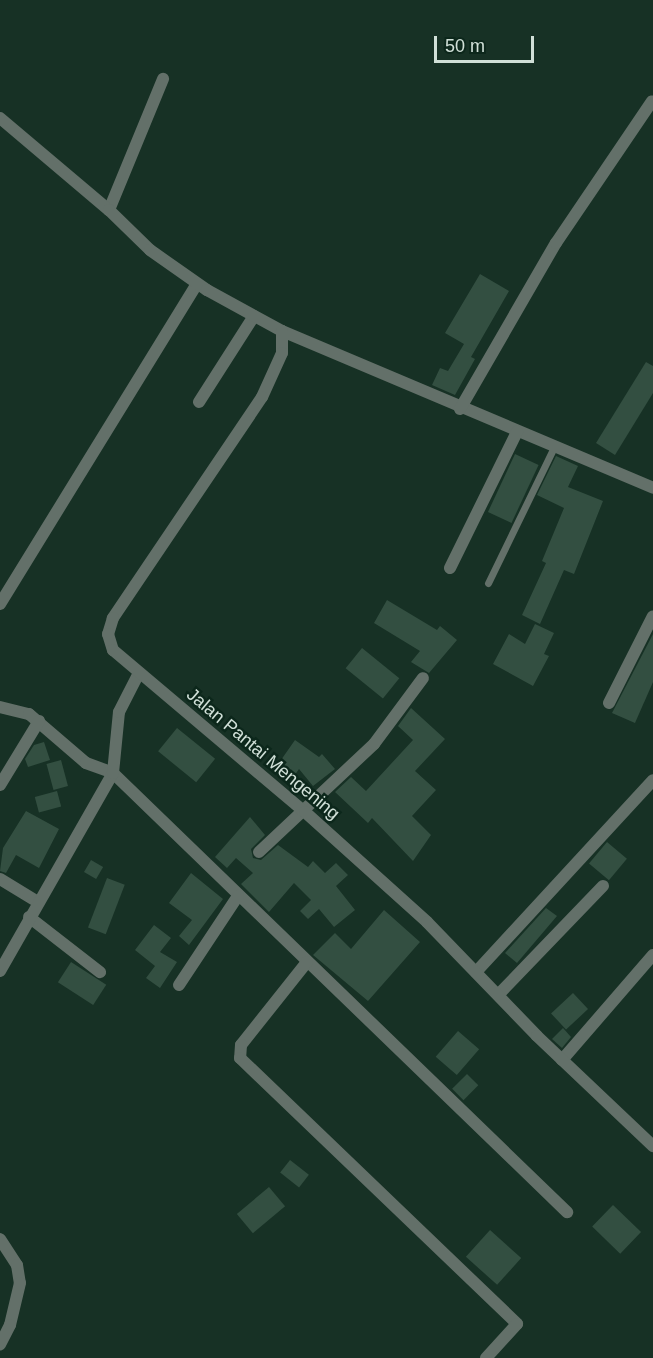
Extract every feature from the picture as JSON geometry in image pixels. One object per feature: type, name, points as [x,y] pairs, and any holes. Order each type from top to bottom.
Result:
[{"type":"street","points":[[109,210],[163,79]]},
{"type":"street","points":[[460,409],[556,243],[652,101]]},
{"type":"street","points":[[0,118],[109,210],[150,250],[197,284],[282,331],[460,409],[555,445],[653,488]]},
{"type":"street","points":[[0,604],[197,284]]},
{"type":"street","points":[[199,402],[254,316]]},
{"type":"street","name":"Jalan Pantai Mengening","points":[[282,331],[282,353],[262,397],[109,627],[113,650],[305,812],[499,994],[562,1060],[653,1146]]},
{"type":"street","points":[[450,568],[517,432]]},
{"type":"street","points":[[609,703],[653,616]]},
{"type":"street","points":[[0,971],[111,776],[119,712],[139,673]]},
{"type":"street","points":[[259,852],[305,812],[374,744],[423,678]]},
{"type":"street","points":[[0,707],[39,720],[86,763],[111,776],[567,1212]]},
{"type":"street","points":[[0,785],[39,720]]},
{"type":"street","points":[[476,972],[653,780]]},
{"type":"street","points":[[0,879],[38,902]]},
{"type":"street","points":[[499,994],[603,886]]},
{"type":"street","points":[[179,985],[238,896]]},
{"type":"street","points":[[29,917],[100,972]]},
{"type":"street","points":[[562,1060],[653,955]]},
{"type":"street","points":[[307,962],[241,1045],[240,1058],[517,1324],[486,1358]]},
{"type":"street","points":[[0,1239],[17,1265],[20,1282],[0,1345]]},
{"type":"lane","points":[[488,583],[555,445]]},
{"type":"building","points":[[480,274],[509,291],[471,357],[475,359],[455,395],[432,385],[440,368],[448,371],[464,344],[445,333]]},
{"type":"building","points":[[646,362],[653,366],[653,393],[615,455],[596,443]]},
{"type":"building","points":[[515,454],[539,465],[512,523],[488,512]]},
{"type":"building","points":[[556,456],[578,466],[568,487],[603,501],[574,574],[564,570],[540,624],[522,615],[546,563],[542,561],[564,508],[537,495]]},
{"type":"building","points":[[387,600],[437,630],[440,626],[457,640],[429,673],[411,662],[420,651],[374,623]]},
{"type":"building","points":[[535,624],[554,633],[544,654],[549,656],[533,686],[493,664],[509,634],[525,644]]},
{"type":"building","points":[[653,634],[653,682],[635,723],[612,713]]},
{"type":"building","points":[[362,648],[399,678],[383,698],[346,668]]},
{"type":"building","points":[[411,708],[445,739],[415,771],[436,790],[412,816],[431,835],[413,861],[372,818],[368,823],[335,792],[351,777],[366,791],[413,740],[398,726]]},
{"type":"building","points":[[177,728],[215,759],[196,782],[158,751]]},
{"type":"building","points":[[295,740],[319,757],[322,754],[335,769],[313,786],[299,769],[290,782],[274,770]]},
{"type":"building","points":[[44,742],[50,760],[28,767],[25,759],[34,745]]},
{"type":"building","points":[[61,760],[68,786],[53,790],[47,764]]},
{"type":"building","points":[[57,791],[61,806],[39,812],[35,797]]},
{"type":"building","points":[[26,811],[59,829],[39,868],[16,855],[6,873],[0,871],[3,848]]},
{"type":"building","points":[[250,817],[265,835],[251,849],[253,858],[261,860],[278,845],[308,867],[313,861],[325,873],[336,863],[348,875],[336,886],[355,910],[334,927],[319,909],[308,919],[300,911],[311,900],[294,883],[269,912],[241,884],[253,873],[236,858],[227,868],[215,857]]},
{"type":"building","points":[[607,842],[627,859],[609,880],[589,863]]},
{"type":"building","points":[[91,860],[103,867],[96,879],[84,872]]},
{"type":"building","points":[[191,873],[223,899],[189,945],[179,936],[192,920],[169,903]]},
{"type":"building","points":[[107,878],[125,885],[106,934],[88,927]]},
{"type":"building","points":[[546,908],[557,916],[517,963],[505,953]]},
{"type":"building","points":[[384,910],[420,942],[368,1001],[313,955],[335,933],[351,949]]},
{"type":"building","points":[[154,925],[171,938],[160,952],[177,962],[160,988],[146,978],[155,966],[135,950]]},
{"type":"building","points":[[71,962],[106,985],[93,1005],[58,982]]},
{"type":"building","points":[[573,993],[588,1009],[566,1030],[551,1013]]},
{"type":"building","points":[[563,1028],[571,1037],[562,1048],[552,1039]]},
{"type":"building","points":[[458,1031],[479,1049],[457,1075],[436,1057]]},
{"type":"building","points":[[467,1074],[478,1085],[463,1100],[452,1089]]},
{"type":"building","points":[[290,1160],[309,1175],[299,1187],[280,1173]]},
{"type":"building","points":[[269,1187],[285,1206],[253,1233],[237,1214]]},
{"type":"building","points":[[613,1205],[641,1232],[620,1254],[592,1227]]},
{"type":"building","points":[[490,1230],[521,1258],[497,1285],[466,1257]]}]
